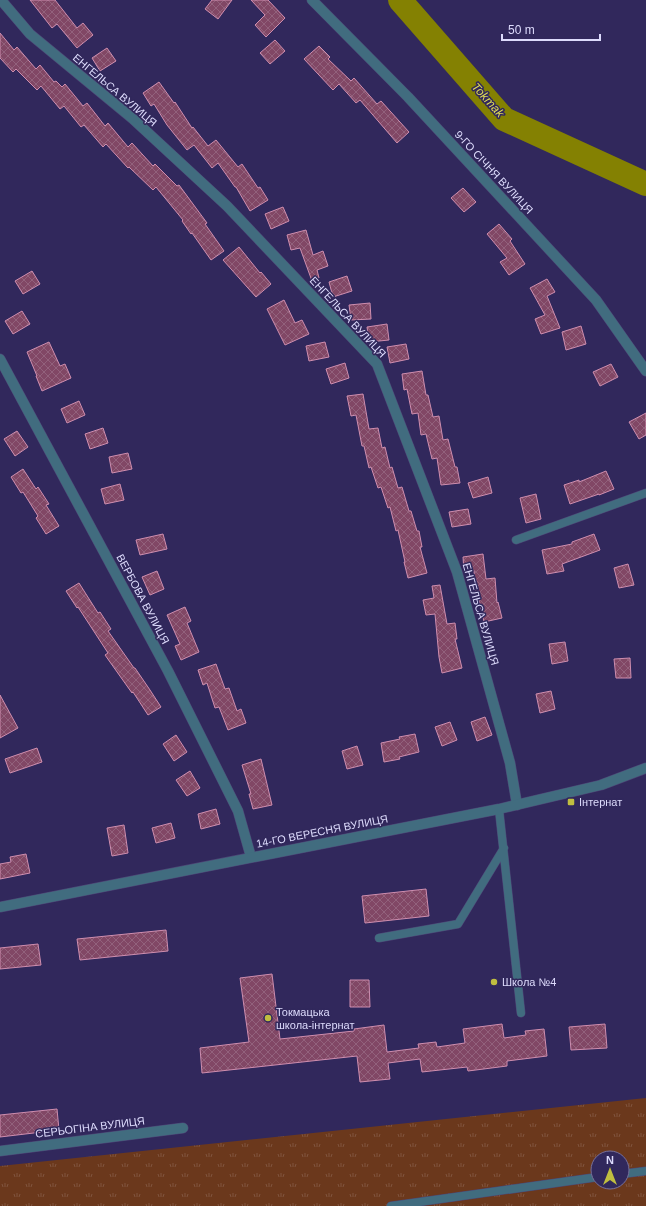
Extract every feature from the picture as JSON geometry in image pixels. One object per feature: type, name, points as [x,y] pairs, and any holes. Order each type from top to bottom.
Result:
[{"type":"street","name":"ЕНГЕЛЬСА ВУЛИЦЯ","points":[[1,0],[30,34],[133,119],[227,206],[377,364],[457,572],[510,763],[517,804]]},
{"type":"street","name":"9-ГО СІЧНЯ ВУЛИЦЯ","points":[[312,0],[408,97],[596,300],[646,372]]},
{"type":"street","name":"ВЕРБОВА ВУЛИЦЯ","points":[[0,359],[168,671],[238,811],[251,857]]},
{"type":"street","name":"14-ГО ВЕРЕСНЯ ВУЛИЦЯ","points":[[0,907],[499,809],[601,785],[646,768]]},
{"type":"street","name":"СЕРЬОГІНА ВУЛИЦЯ","points":[[0,1151],[183,1128]]},
{"type":"lane","points":[[516,540],[646,493]]},
{"type":"lane","points":[[499,809],[521,1013]]},
{"type":"lane","points":[[379,938],[458,924],[504,848]]},
{"type":"lane","points":[[630,1173],[646,1171]]},
{"type":"lane","points":[[391,1206],[590,1178]]},
{"type":"green space","points":[[646,1098],[646,1206],[0,1206],[0,1166]]},
{"type":"building","points":[[30,0],[55,0],[77,28],[83,23],[93,35],[77,48],[57,24],[52,28]]},
{"type":"building","points":[[212,0],[232,0],[218,19],[205,9]]},
{"type":"building","points":[[251,0],[268,0],[285,18],[266,37],[255,25],[265,15]]},
{"type":"building","points":[[0,33],[14,50],[17,47],[36,69],[40,65],[54,82],[56,81],[62,87],[65,84],[83,106],[87,103],[105,126],[108,123],[128,147],[132,143],[153,166],[155,164],[177,186],[179,185],[207,223],[205,224],[224,251],[211,260],[192,233],[191,234],[182,221],[183,220],[156,187],[153,190],[129,167],[128,168],[106,144],[103,147],[84,125],[81,127],[64,106],[60,109],[41,86],[37,90],[16,69],[13,72],[0,58]]},
{"type":"building","points":[[275,40],[285,51],[270,64],[260,53]]},
{"type":"building","points":[[319,46],[330,57],[328,59],[351,81],[354,78],[377,104],[381,101],[409,132],[397,143],[360,100],[356,103],[339,84],[333,90],[304,59]]},
{"type":"building","points":[[107,48],[116,61],[100,71],[92,58]]},
{"type":"building","points":[[159,82],[174,103],[175,102],[192,128],[193,127],[208,146],[216,140],[238,167],[242,164],[268,200],[250,211],[236,187],[218,163],[212,168],[194,145],[187,150],[167,125],[154,104],[151,106],[143,93]]},
{"type":"building","points":[[463,188],[476,202],[464,212],[451,198]]},
{"type":"building","points":[[283,207],[289,221],[271,229],[265,214]]},
{"type":"building","points":[[499,224],[512,239],[510,241],[525,264],[509,275],[500,262],[507,258],[487,234]]},
{"type":"building","points":[[306,230],[313,255],[323,251],[328,266],[317,270],[319,278],[312,281],[300,248],[291,250],[287,235]]},
{"type":"building","points":[[239,247],[271,284],[256,297],[223,260]]},
{"type":"building","points":[[32,271],[40,284],[23,294],[15,281]]},
{"type":"building","points":[[347,276],[352,291],[333,297],[329,282]]},
{"type":"building","points":[[547,279],[555,292],[547,296],[560,328],[541,334],[535,319],[545,315],[530,288]]},
{"type":"building","points":[[284,300],[295,323],[302,320],[309,334],[285,345],[267,309]]},
{"type":"building","points":[[370,303],[371,319],[351,320],[349,305]]},
{"type":"building","points":[[22,311],[30,324],[13,334],[5,321]]},
{"type":"building","points":[[387,324],[389,340],[369,342],[367,327]]},
{"type":"building","points":[[581,326],[586,344],[566,350],[562,332]]},
{"type":"building","points":[[49,342],[60,366],[65,364],[71,378],[42,391],[27,352]]},
{"type":"building","points":[[325,342],[329,357],[309,361],[306,346]]},
{"type":"building","points":[[406,344],[409,359],[390,363],[387,347]]},
{"type":"building","points":[[345,363],[349,378],[331,384],[326,369]]},
{"type":"building","points":[[611,364],[618,377],[600,386],[593,372]]},
{"type":"building","points":[[422,371],[426,395],[428,395],[433,417],[439,416],[443,440],[448,439],[455,467],[457,467],[460,483],[441,485],[437,458],[432,459],[426,434],[421,435],[418,413],[412,414],[407,389],[404,390],[402,374]]},
{"type":"building","points":[[363,394],[369,429],[378,428],[382,448],[385,447],[390,468],[392,467],[398,488],[402,487],[409,511],[411,511],[417,531],[419,531],[422,547],[420,547],[427,573],[408,578],[398,530],[396,531],[390,507],[388,508],[381,487],[378,488],[371,467],[369,468],[364,446],[362,446],[356,415],[351,416],[347,396]]},
{"type":"building","points":[[79,401],[85,415],[67,423],[61,409]]},
{"type":"building","points":[[646,413],[646,435],[639,439],[629,422]]},
{"type":"building","points":[[103,428],[108,443],[90,449],[85,434]]},
{"type":"building","points":[[17,431],[28,447],[15,456],[4,439]]},
{"type":"building","points":[[128,453],[132,469],[112,473],[109,457]]},
{"type":"building","points":[[23,469],[36,489],[38,487],[49,504],[46,505],[59,526],[46,534],[36,518],[38,516],[23,492],[21,493],[11,477]]},
{"type":"building","points":[[606,471],[614,489],[570,504],[564,485],[579,480],[579,482]]},
{"type":"building","points":[[488,477],[492,493],[473,498],[468,483]]},
{"type":"building","points":[[120,484],[124,500],[105,504],[101,489]]},
{"type":"building","points":[[536,494],[541,519],[526,523],[520,498]]},
{"type":"building","points":[[468,509],[471,524],[452,527],[449,512]]},
{"type":"building","points":[[163,534],[167,549],[140,555],[136,540]]},
{"type":"building","points":[[594,534],[600,550],[562,564],[564,571],[547,574],[542,550],[572,544],[572,542]]},
{"type":"building","points":[[483,554],[486,579],[495,578],[497,603],[498,602],[502,618],[484,622],[478,595],[476,595],[474,571],[464,572],[463,557]]},
{"type":"building","points":[[628,564],[634,585],[619,588],[614,568]]},
{"type":"building","points":[[157,571],[164,589],[150,595],[142,577]]},
{"type":"building","points":[[79,583],[98,613],[100,612],[111,629],[108,631],[161,707],[148,715],[133,692],[132,693],[105,655],[108,653],[66,591]]},
{"type":"building","points":[[440,585],[447,624],[455,623],[457,639],[455,639],[462,668],[442,673],[435,614],[426,615],[423,600],[434,598],[432,586]]},
{"type":"building","points":[[185,607],[191,621],[187,623],[199,652],[181,660],[175,646],[180,644],[167,615]]},
{"type":"building","points":[[565,642],[568,661],[552,664],[549,644]]},
{"type":"building","points":[[630,658],[631,678],[616,678],[614,659]]},
{"type":"building","points":[[216,664],[225,689],[229,688],[237,711],[241,709],[246,723],[228,730],[219,707],[215,708],[207,683],[203,685],[198,670]]},
{"type":"building","points":[[551,691],[555,709],[540,713],[536,694]]},
{"type":"building","points":[[0,695],[18,728],[0,738]]},
{"type":"building","points":[[485,717],[492,735],[477,741],[471,722]]},
{"type":"building","points":[[450,722],[457,740],[442,746],[435,727]]},
{"type":"building","points":[[415,734],[419,752],[399,757],[400,759],[384,762],[381,743]]},
{"type":"building","points":[[176,735],[187,752],[174,761],[163,744]]},
{"type":"building","points":[[357,746],[363,765],[347,769],[342,751]]},
{"type":"building","points":[[37,748],[42,762],[10,773],[5,759]]},
{"type":"building","points":[[261,759],[272,805],[253,809],[249,794],[251,794],[242,765]]},
{"type":"building","points":[[190,771],[200,788],[187,796],[176,780]]},
{"type":"building","points":[[216,809],[220,824],[201,829],[198,814]]},
{"type":"building","points":[[171,823],[175,838],[156,843],[152,828]]},
{"type":"building","points":[[124,825],[128,853],[112,856],[107,828]]},
{"type":"building","points":[[26,854],[30,873],[0,879],[0,864],[11,862],[10,857]]},
{"type":"building","points":[[426,889],[429,916],[365,923],[362,896]]},
{"type":"building","points":[[166,930],[168,951],[80,960],[77,939]]},
{"type":"building","points":[[38,944],[41,965],[0,969],[0,948]]},
{"type":"building","points":[[272,974],[280,1039],[354,1031],[354,1029],[384,1025],[387,1052],[419,1048],[418,1044],[436,1042],[437,1047],[465,1043],[463,1029],[502,1024],[504,1038],[526,1035],[525,1031],[544,1029],[547,1056],[507,1061],[507,1066],[468,1071],[467,1067],[422,1072],[420,1059],[388,1063],[390,1079],[360,1082],[357,1056],[202,1073],[200,1048],[249,1042],[240,978]]},
{"type":"building","points":[[350,980],[369,980],[370,1007],[350,1007]]},
{"type":"building","points":[[605,1024],[607,1048],[571,1050],[569,1027]]},
{"type":"building","points":[[57,1109],[59,1130],[0,1137],[0,1115]]},
{"type":"waterway","name":"Tokmak","points":[[400,0],[504,119],[646,184]]},
{"type":"place","name":"Інтернат","points":[[571,802]]},
{"type":"place","name":"Школа №4","points":[[494,982]]},
{"type":"place","name":"Токмацька школа-інтернат","points":[[268,1018]]}]
